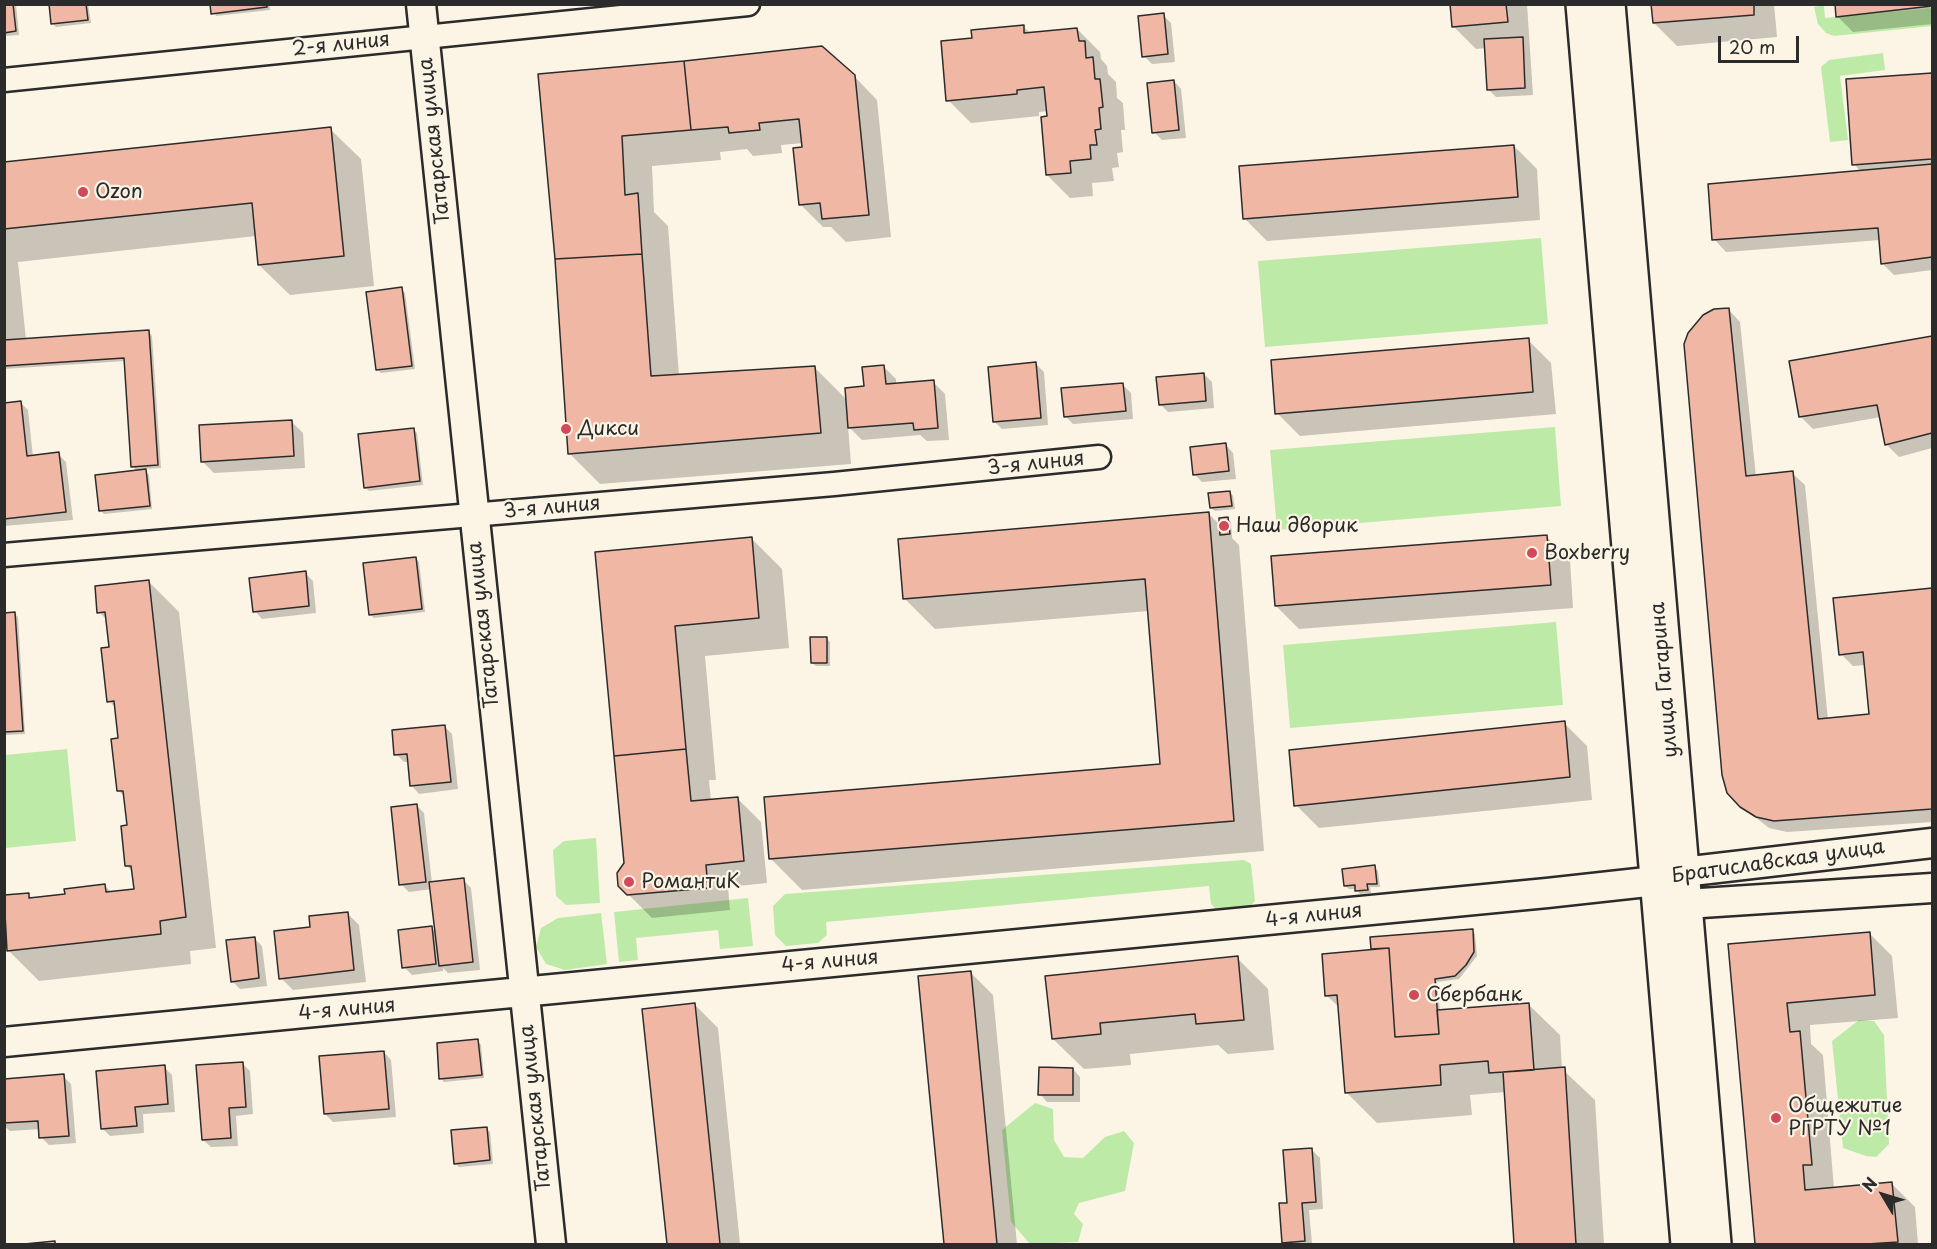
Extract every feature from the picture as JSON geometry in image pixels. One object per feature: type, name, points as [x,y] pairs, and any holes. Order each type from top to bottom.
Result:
[{"type":"main road","name":"улица Гагарина","points":[[1582,4],[1604,116],[1670,876],[1688,1245]]},
{"type":"main road","name":"улица Гагарина","points":[[1604,116],[1608,4]]},
{"type":"main road","name":"улица Гагарина","points":[[1670,876],[1686,904],[1714,1245]]},
{"type":"street","name":"Татарская улица","points":[[421,4],[551,1245]]},
{"type":"street","name":"2-я линия","points":[[4,80],[748,4]]},
{"type":"street","name":"3-я линия","points":[[4,555],[834,484],[1099,457]]},
{"type":"street","name":"Братиславская улица","points":[[1670,876],[1932,843]]},
{"type":"street","name":"4-я линия","points":[[4,1042],[524,993],[1670,876]]},
{"type":"street","name":"Братиславская улица","points":[[1686,904],[1932,888]]},
{"type":"green space","points":[[1824,5],[1825,18],[1932,8],[1932,26],[1834,36],[1826,33],[1818,24],[1814,7]]},
{"type":"green space","points":[[1883,53],[1885,70],[1840,76],[1848,140],[1830,142],[1821,67],[1829,60]]},
{"type":"green space","points":[[1541,238],[1548,324],[1265,347],[1258,261]]},
{"type":"green space","points":[[1555,427],[1561,506],[1277,530],[1270,450]]},
{"type":"green space","points":[[1556,622],[1563,705],[1290,728],[1283,645]]},
{"type":"green space","points":[[67,749],[76,841],[5,848],[5,755]]},
{"type":"green space","points":[[596,838],[600,903],[566,905],[556,896],[553,850],[564,841]]},
{"type":"green space","points":[[1244,860],[1251,864],[1255,901],[1246,911],[1219,912],[1211,904],[1209,886],[826,922],[827,935],[818,943],[786,946],[775,935],[773,906],[785,894]]},
{"type":"green space","points":[[748,898],[753,946],[720,949],[718,930],[636,938],[638,960],[619,962],[614,912]]},
{"type":"green space","points":[[601,913],[607,964],[565,970],[546,964],[536,947],[541,928],[558,918]]},
{"type":"green space","points":[[1859,1020],[1874,1021],[1884,1035],[1889,1144],[1876,1157],[1843,1148],[1832,1041]]},
{"type":"green space","points":[[1035,1103],[1053,1109],[1054,1140],[1064,1157],[1083,1158],[1105,1137],[1124,1131],[1134,1143],[1125,1191],[1079,1203],[1074,1214],[1083,1224],[1078,1242],[1030,1244],[1011,1222],[1002,1130]]},
{"type":"building","points":[[4,4],[13,4],[16,31],[4,33]]},
{"type":"building","points":[[49,4],[86,4],[88,20],[51,24]]},
{"type":"building","points":[[210,4],[267,4],[267,7],[211,14]]},
{"type":"building","points":[[1450,4],[1506,4],[1508,22],[1452,27]]},
{"type":"building","points":[[1651,4],[1754,4],[1754,15],[1653,23]]},
{"type":"building","points":[[1835,4],[1932,4],[1932,6],[1836,17]]},
{"type":"building","points":[[1164,13],[1168,54],[1142,57],[1138,16]]},
{"type":"building","points":[[1024,25],[1024,33],[1077,28],[1079,41],[1085,41],[1086,58],[1093,57],[1095,79],[1100,79],[1103,107],[1099,108],[1101,129],[1095,130],[1097,145],[1090,145],[1091,159],[1070,161],[1071,173],[1046,175],[1041,117],[1047,116],[1044,87],[1017,90],[1017,94],[946,101],[941,41],[972,38],[971,30]]},
{"type":"building","points":[[1523,37],[1525,88],[1487,90],[1484,39]]},
{"type":"building","points":[[822,46],[855,75],[869,215],[822,219],[820,203],[799,205],[793,148],[802,147],[799,119],[759,123],[760,130],[729,133],[728,127],[691,130],[684,61]]},
{"type":"building","points":[[684,61],[691,130],[622,136],[625,195],[638,193],[642,254],[555,259],[538,74]]},
{"type":"building","points":[[1932,73],[1932,159],[1852,165],[1846,79]]},
{"type":"building","points":[[1174,80],[1179,130],[1152,133],[1147,83]]},
{"type":"building","points":[[331,127],[344,256],[258,265],[252,203],[4,229],[4,162]]},
{"type":"building","points":[[1514,145],[1518,197],[1243,219],[1239,166]]},
{"type":"building","points":[[1932,164],[1932,257],[1881,264],[1878,228],[1712,240],[1708,184]]},
{"type":"building","points":[[642,254],[651,376],[815,366],[821,433],[568,454],[555,259]]},
{"type":"building","points":[[402,287],[412,366],[376,370],[366,292]]},
{"type":"building","points":[[1729,308],[1746,476],[1793,471],[1818,719],[1869,714],[1863,652],[1839,655],[1833,598],[1932,588],[1932,809],[1774,821],[1756,817],[1740,807],[1727,793],[1722,775],[1684,344],[1688,333],[1703,315],[1714,309]]},
{"type":"building","points":[[149,330],[158,465],[131,467],[124,358],[4,366],[4,340]]},
{"type":"building","points":[[1932,336],[1932,433],[1885,445],[1877,405],[1799,417],[1789,361]]},
{"type":"building","points":[[1529,338],[1533,392],[1275,414],[1271,360]]},
{"type":"building","points":[[1036,362],[1041,418],[993,422],[988,367]]},
{"type":"building","points":[[884,365],[886,384],[934,380],[938,428],[914,430],[913,423],[848,428],[845,388],[864,386],[862,367]]},
{"type":"building","points":[[1204,373],[1206,401],[1159,405],[1156,377]]},
{"type":"building","points":[[1123,383],[1126,411],[1064,417],[1061,388]]},
{"type":"building","points":[[21,401],[27,456],[59,452],[66,512],[4,519],[4,403]]},
{"type":"building","points":[[292,420],[294,456],[201,462],[199,425]]},
{"type":"building","points":[[414,428],[420,481],[364,488],[358,434]]},
{"type":"building","points":[[1226,443],[1229,471],[1193,475],[1190,447]]},
{"type":"building","points":[[146,469],[150,506],[99,511],[95,475]]},
{"type":"building","points":[[1230,491],[1232,506],[1210,508],[1208,493]]},
{"type":"building","points":[[1209,512],[1234,821],[769,859],[764,797],[1160,764],[1145,579],[903,599],[898,539]]},
{"type":"building","name":"Наш дворик","points":[[1228,517],[1230,534],[1220,535],[1219,518]]},
{"type":"building","points":[[1547,535],[1551,585],[1275,606],[1271,556]]},
{"type":"building","points":[[752,537],[759,618],[675,626],[686,749],[614,756],[595,552]]},
{"type":"building","points":[[416,557],[422,609],[369,615],[363,563]]},
{"type":"building","points":[[306,571],[309,606],[253,612],[249,578]]},
{"type":"building","points":[[149,580],[186,917],[160,921],[161,934],[7,951],[4,895],[29,893],[29,898],[65,894],[64,889],[105,884],[106,892],[134,889],[131,866],[125,866],[121,826],[127,825],[123,791],[117,791],[111,739],[118,738],[114,701],[107,702],[101,648],[109,647],[105,612],[97,613],[95,586]]},
{"type":"building","points":[[15,612],[23,731],[4,732],[4,613]]},
{"type":"building","points":[[810,637],[827,637],[827,663],[811,663]]},
{"type":"building","points":[[1565,721],[1570,777],[1294,806],[1289,750]]},
{"type":"building","points":[[445,725],[451,782],[410,786],[407,754],[394,755],[392,730]]},
{"type":"building","points":[[686,749],[691,801],[738,797],[744,861],[706,865],[708,888],[627,895],[618,886],[617,873],[624,863],[614,756]]},
{"type":"building","points":[[417,804],[426,882],[399,885],[391,807]]},
{"type":"building","points":[[1375,865],[1377,884],[1367,884],[1368,890],[1355,891],[1355,885],[1344,886],[1342,869]]},
{"type":"building","points":[[464,878],[473,962],[439,966],[429,882]]},
{"type":"building","points":[[348,912],[354,970],[279,979],[274,931],[310,927],[309,916]]},
{"type":"building","points":[[432,926],[436,964],[402,968],[398,930]]},
{"type":"building","name":"Сбербанк","points":[[1473,929],[1474,952],[1466,965],[1455,976],[1435,979],[1439,1034],[1395,1037],[1389,948],[1371,949],[1370,937]]},
{"type":"building","name":"Общежитие РГРТУ №1","points":[[1870,932],[1875,995],[1787,1003],[1790,1032],[1800,1031],[1812,1165],[1803,1165],[1805,1190],[1892,1182],[1898,1242],[1755,1244],[1728,944]]},
{"type":"building","points":[[255,937],[259,978],[231,982],[226,940]]},
{"type":"building","points":[[1389,948],[1395,1037],[1439,1034],[1437,1010],[1529,1003],[1534,1070],[1489,1073],[1488,1061],[1440,1065],[1441,1085],[1345,1093],[1337,995],[1325,996],[1322,954]]},
{"type":"building","points":[[1238,956],[1244,1020],[1196,1024],[1195,1014],[1100,1023],[1101,1034],[1052,1039],[1045,976]]},
{"type":"building","points":[[971,971],[997,1244],[944,1244],[918,976]]},
{"type":"building","points":[[695,1003],[720,1244],[667,1244],[642,1009]]},
{"type":"building","points":[[478,1039],[482,1075],[439,1079],[437,1043]]},
{"type":"building","points":[[384,1051],[389,1109],[324,1114],[319,1056]]},
{"type":"building","points":[[243,1062],[246,1107],[229,1108],[231,1138],[202,1140],[196,1065]]},
{"type":"building","points":[[165,1065],[168,1104],[135,1107],[137,1126],[101,1129],[96,1071]]},
{"type":"building","points":[[1039,1067],[1073,1068],[1073,1095],[1038,1095]]},
{"type":"building","points":[[1565,1067],[1576,1244],[1514,1244],[1503,1072]]},
{"type":"building","points":[[64,1074],[69,1136],[39,1138],[38,1121],[4,1123],[4,1079]]},
{"type":"building","points":[[487,1127],[490,1160],[454,1164],[451,1130]]},
{"type":"building","points":[[1312,1148],[1316,1202],[1302,1203],[1305,1241],[1282,1243],[1279,1203],[1287,1203],[1283,1150]]},
{"type":"building","points":[[55,1241],[55,1244],[24,1244]]},
{"type":"place","name":"Ozon","points":[[83,192]]},
{"type":"place","name":"Дикси","points":[[566,429]]},
{"type":"place","name":"Наш дворик","points":[[1224,526]]},
{"type":"place","name":"Boxberry","points":[[1532,553]]},
{"type":"place","name":"РомантиК","points":[[629,882]]},
{"type":"place","name":"Сбербанк","points":[[1414,995]]},
{"type":"place","name":"Общежитие РГРТУ №1","points":[[1776,1118]]}]
